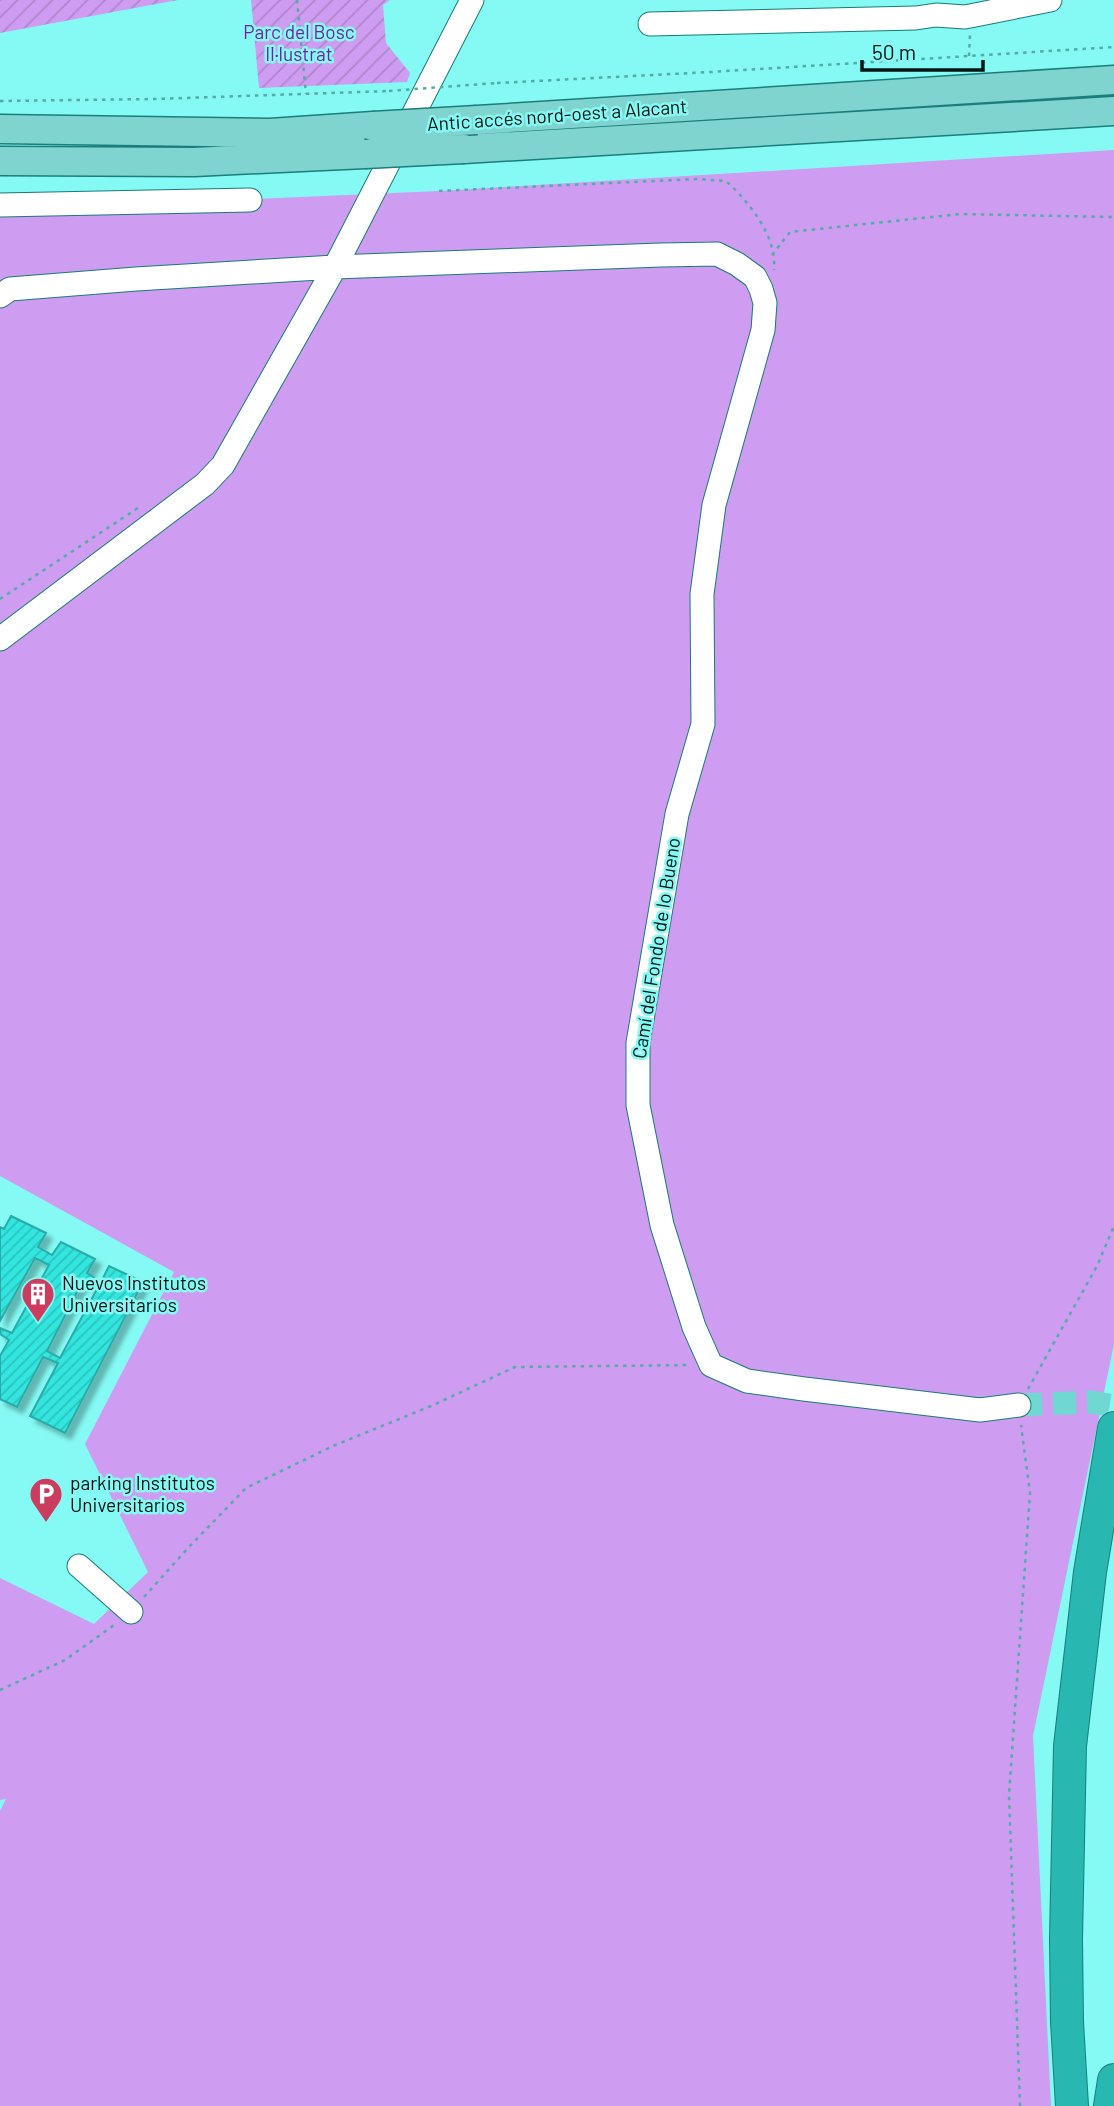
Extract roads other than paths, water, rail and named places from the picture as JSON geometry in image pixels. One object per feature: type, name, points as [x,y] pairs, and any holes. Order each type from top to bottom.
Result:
[{"type":"highway","points":[[1072,2106],[1066,1939],[1070,1746],[1090,1572],[1114,1428]]},
{"type":"highway","points":[[1110,2106],[1114,2080]]},
{"type":"main road","name":"Antic accés nord-oest a Alacant","points":[[5,129],[270,133],[1114,80]]},
{"type":"main road","name":"Antic accés nord-oest a Alacant","points":[[0,161],[194,162],[1114,111]]},
{"type":"street","points":[[0,639],[205,484],[223,465],[335,267],[472,0]]},
{"type":"street","points":[[650,24],[916,18],[936,15],[965,17],[977,8],[1050,0]]},
{"type":"street","points":[[0,205],[250,200]]},
{"type":"street","name":"Camí del Fondo de lo Bueno","points":[[335,267],[717,254],[755,277],[765,303],[763,330],[713,505],[702,594],[703,724],[677,814],[638,1043],[638,1105],[662,1225],[694,1327],[711,1365],[747,1381],[804,1389],[980,1410],[1019,1405]]},
{"type":"street","points":[[0,296],[10,289],[335,267]]},
{"type":"street","points":[[79,1566],[131,1612]]},
{"type":"tunnel","points":[[1019,1405],[1092,1402],[1114,1406]]},
{"type":"place","name":"Nuevos Institutos Universitarios","points":[[38,1324]]},
{"type":"place","name":"parking Institutos Universitarios","points":[[46,1524]]},
{"type":"park label","name":"Parc del Bosc Il·lustrat","points":[[299,43]]}]
